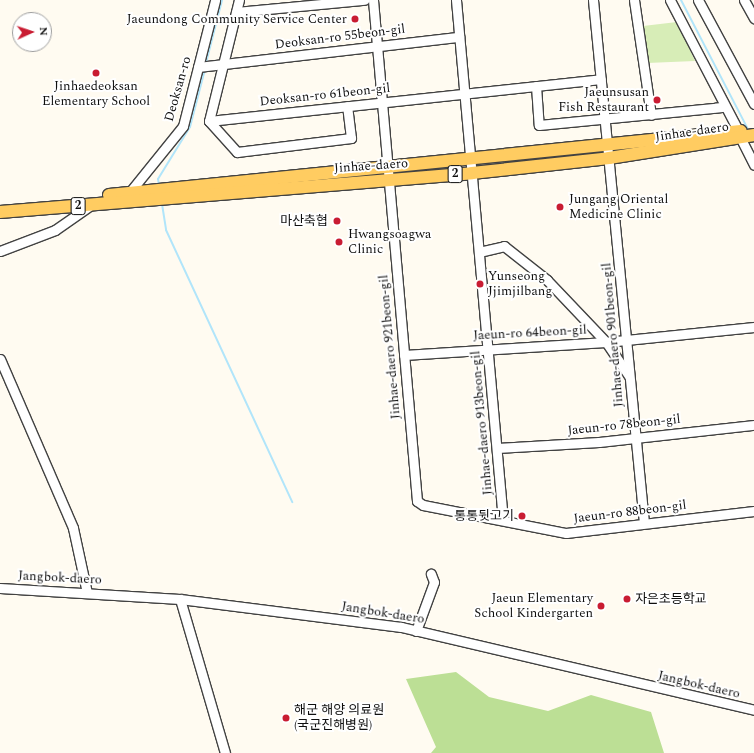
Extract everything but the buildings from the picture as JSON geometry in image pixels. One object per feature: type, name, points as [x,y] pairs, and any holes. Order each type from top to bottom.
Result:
[{"type":"main road","name":"2","points":[[744,135],[754,128]]},
{"type":"main road","name":"Jinhae-daero","points":[[0,204],[387,173],[472,173],[609,158],[744,135]]},
{"type":"main road","name":"Jinhae-daero","points":[[0,212],[161,199],[387,173],[471,160],[608,144],[744,135]]},
{"type":"street","name":"Deoksan-ro","points":[[129,193],[183,126],[215,0]]},
{"type":"street","points":[[239,0],[209,121],[237,152],[351,138],[346,106]]},
{"type":"street","points":[[236,12],[364,0]]},
{"type":"street","name":"Jinhae-daero 921beon-gil","points":[[373,0],[417,501]]},
{"type":"street","name":"Jinhae-daero 913beon-gil","points":[[456,0],[504,520]]},
{"type":"street","name":"Jinhae-daero 901beon-gil","points":[[593,0],[644,523]]},
{"type":"street","points":[[634,0],[651,115]]},
{"type":"street","points":[[670,0],[724,106],[744,135],[754,165]]},
{"type":"street","points":[[698,0],[754,104]]},
{"type":"street","points":[[744,0],[754,18]]},
{"type":"street","name":"Deoksan-ro 55beon-gil","points":[[198,67],[459,37]]},
{"type":"street","name":"Deoksan-ro 61beon-gil","points":[[209,121],[601,79]]},
{"type":"street","points":[[536,86],[539,125],[605,121],[724,106]]},
{"type":"street","points":[[0,251],[55,230],[91,205]]},
{"type":"street","points":[[479,252],[504,246],[547,280],[606,342],[630,378]]},
{"type":"street","name":"Jaeun-ro 64beon-gil","points":[[404,355],[488,347],[606,342],[754,327]]},
{"type":"street","points":[[0,359],[73,528],[87,592]]},
{"type":"street","name":"Jaeun-ro 78beon-gil","points":[[497,448],[754,426]]},
{"type":"street","name":"Jaeun-ro 88beon-gil","points":[[417,501],[424,505],[566,533],[754,511]]},
{"type":"street","points":[[416,631],[434,582],[431,574]]},
{"type":"street","name":"Jangbok-daero","points":[[0,588],[87,592],[180,599],[416,631],[754,710]]},
{"type":"street","points":[[180,599],[225,753]]},
{"type":"green space","points":[[677,22],[695,61],[647,63],[643,26]]},
{"type":"green space","points":[[456,672],[489,697],[548,711],[591,695],[651,712],[664,753],[431,753],[436,747],[406,679]]},
{"type":"waterway","points":[[206,63],[222,0]]},
{"type":"waterway","points":[[681,0],[749,131]]},
{"type":"waterway","points":[[159,185],[158,179],[190,127],[205,69]]},
{"type":"waterway","points":[[162,204],[166,230],[292,502]]},
{"type":"place","name":"Jaeundong Community Service Center","points":[[355,19]]},
{"type":"place","name":"Jinhaedeoksan Elementary School","points":[[96,73]]},
{"type":"place","name":"Jaeunsusan Fish Restaurant","points":[[657,100]]},
{"type":"place","name":"Jungang Oriental Medicine Clinic","points":[[560,207]]},
{"type":"place","name":"마산축협","points":[[337,221]]},
{"type":"place","name":"Hwangsoagwa Clinic","points":[[339,242]]},
{"type":"place","name":"Yunseong Jjimjilbang","points":[[480,284]]},
{"type":"place","name":"통통뒷고기","points":[[522,516]]},
{"type":"place","name":"자은초등학교","points":[[627,599]]},
{"type":"place","name":"Jaeun Elementary School Kindergarten","points":[[601,606]]},
{"type":"place","name":"해군 해양 의료원 (국군진해병원)","points":[[286,718]]}]
